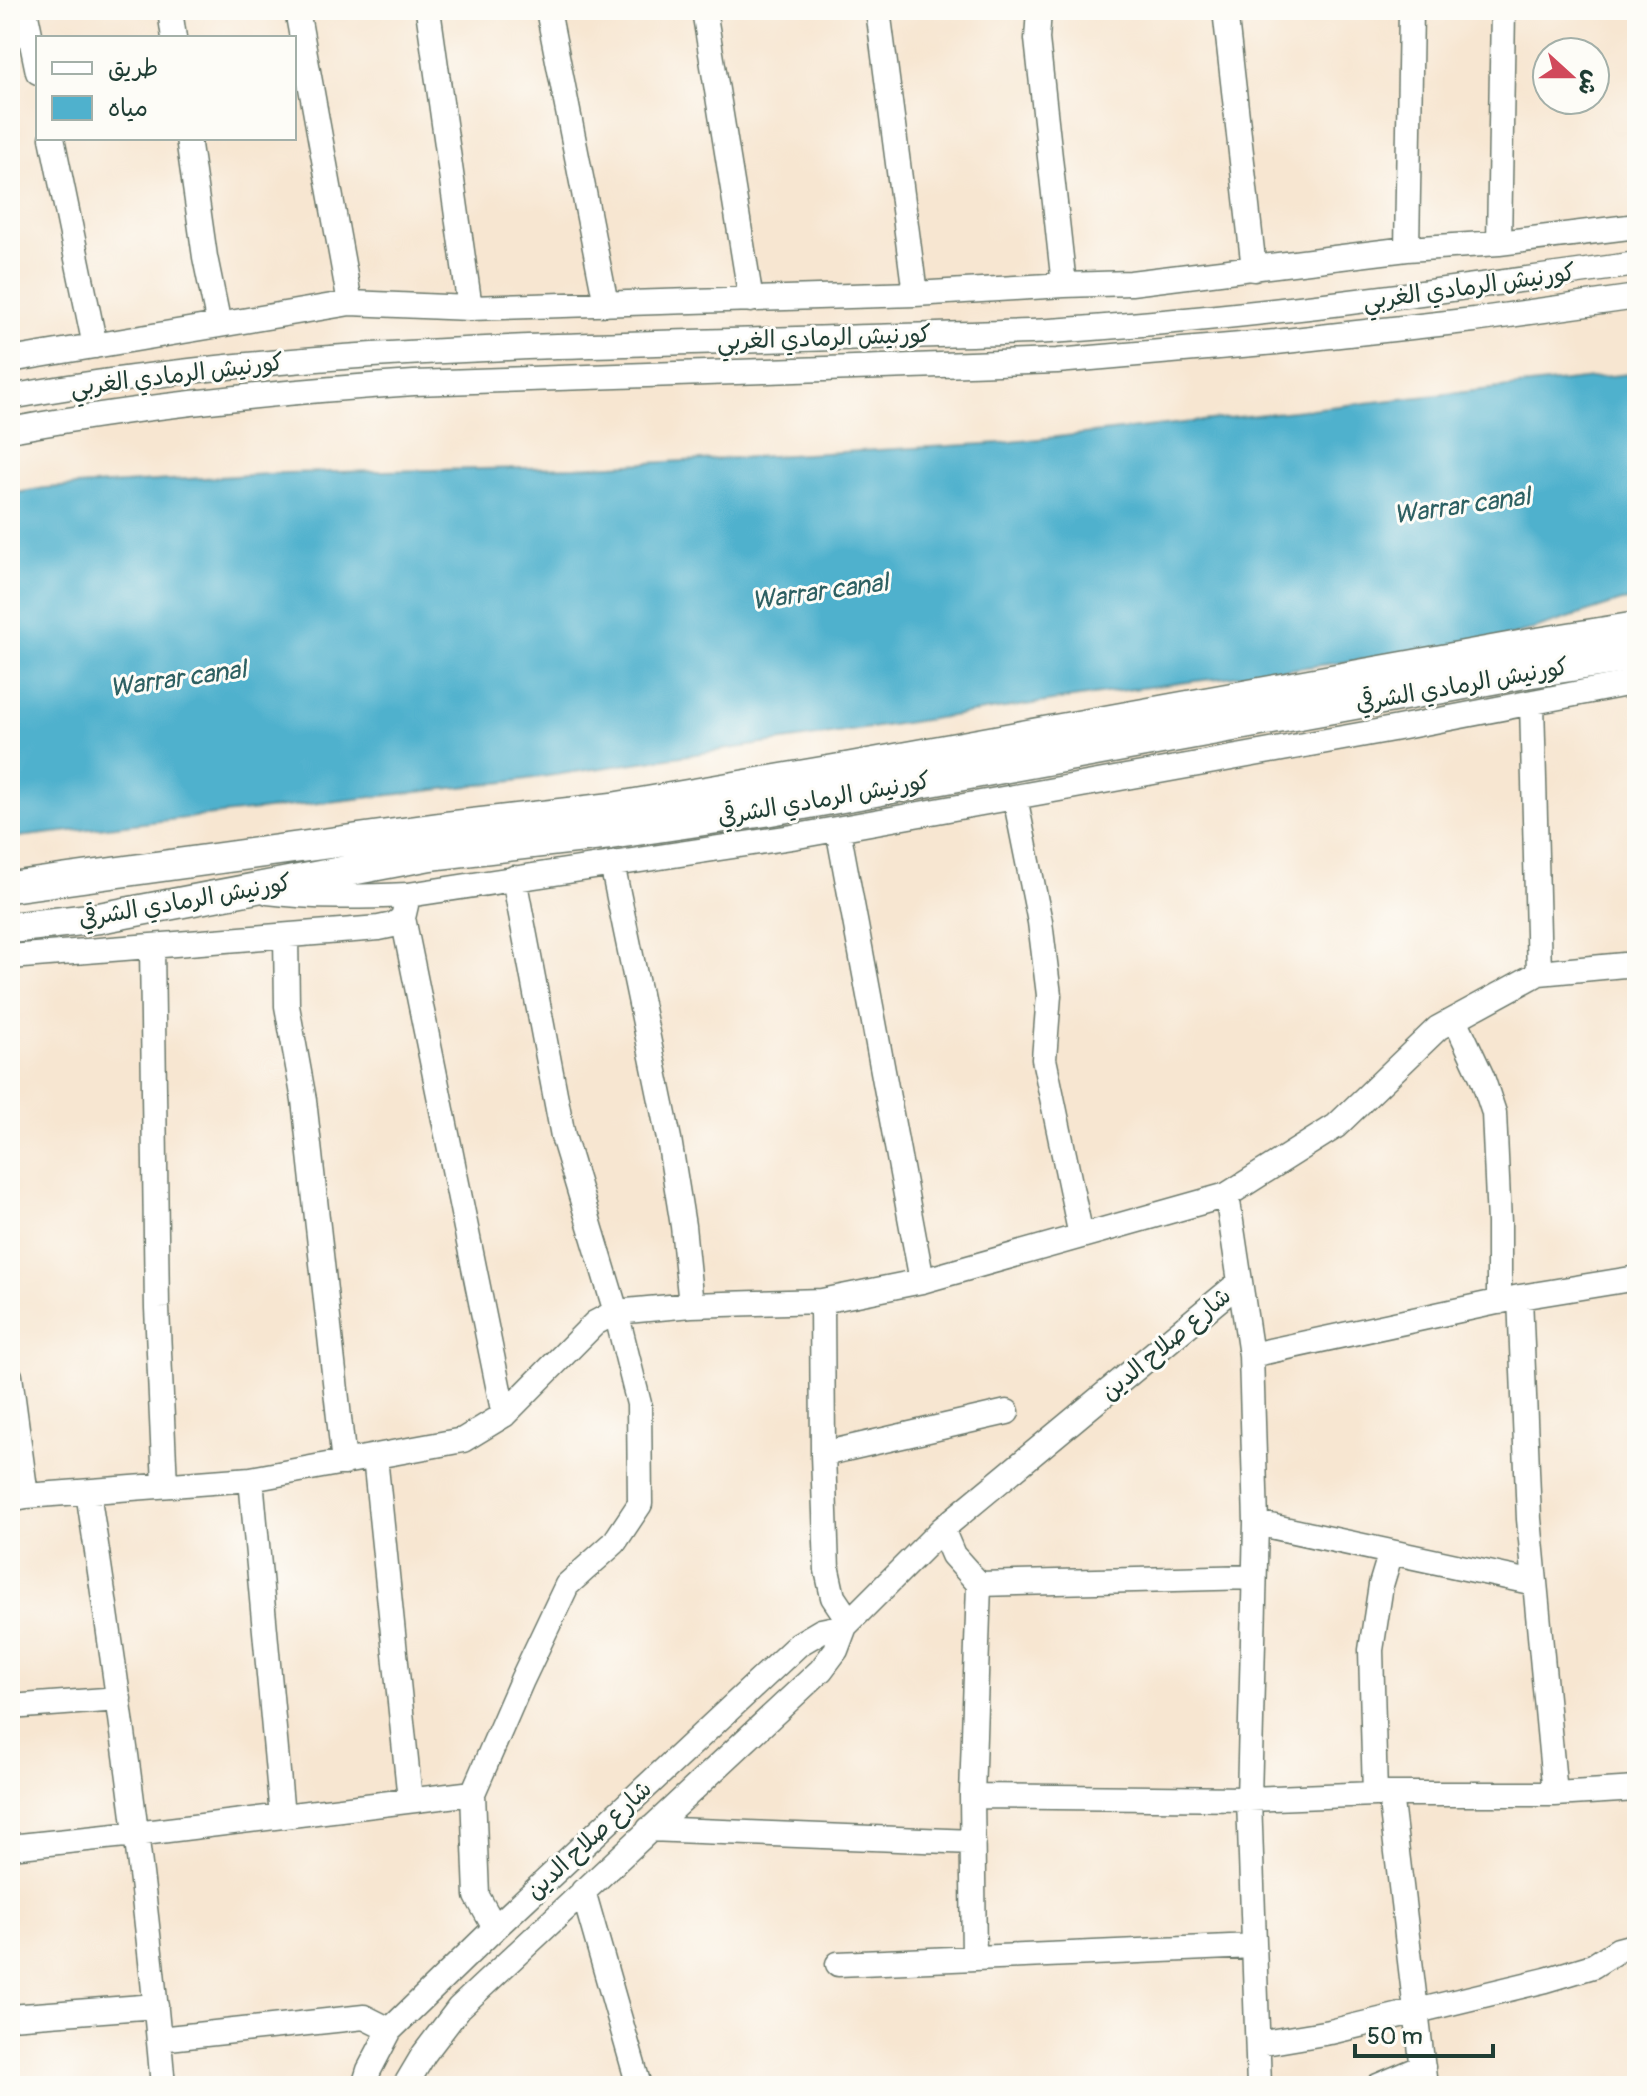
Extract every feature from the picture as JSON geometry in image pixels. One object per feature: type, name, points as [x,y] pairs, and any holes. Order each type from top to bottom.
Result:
[{"type":"main road","name":"كورنيش الرمادي الشرقي","points":[[10,887],[446,827],[612,808],[1637,627]]},
{"type":"main road","name":"كورنيش الرمادي الشرقي","points":[[10,928],[99,918],[430,855],[610,834],[765,811],[1525,673],[1637,656]]},
{"type":"street","points":[[25,10],[36,62]]},
{"type":"street","points":[[170,10],[174,36]]},
{"type":"street","points":[[297,10],[350,303]]},
{"type":"street","points":[[428,10],[470,308]]},
{"type":"street","points":[[548,10],[606,304]]},
{"type":"street","points":[[704,10],[751,300]]},
{"type":"street","points":[[878,10],[915,294]]},
{"type":"street","points":[[1039,10],[1037,39],[1064,285]]},
{"type":"street","points":[[1225,10],[1254,269]]},
{"type":"street","points":[[1407,249],[1411,10]]},
{"type":"street","points":[[1499,243],[1503,10]]},
{"type":"street","points":[[52,140],[95,346]]},
{"type":"street","points":[[188,140],[205,257],[219,325]]},
{"type":"street","points":[[10,360],[350,303],[470,308],[915,294],[1131,283],[1407,249],[1499,243],[1637,226]]},
{"type":"street","name":"كورنيش الرمادي الغربي","points":[[10,397],[132,378],[318,358],[1064,329],[1268,313],[1637,264]]},
{"type":"street","name":"كورنيش الرمادي الغربي","points":[[10,430],[141,408],[231,397],[414,383],[1057,361],[1276,342],[1474,320],[1637,297]]},
{"type":"street","points":[[566,347],[568,378]]},
{"type":"street","points":[[253,890],[406,906],[514,878],[838,829],[1637,682]]},
{"type":"street","points":[[1532,703],[1539,973]]},
{"type":"street","points":[[1015,797],[1040,922],[1049,995],[1044,1059],[1081,1236]]},
{"type":"street","points":[[838,829],[922,1281]]},
{"type":"street","points":[[612,864],[669,1139],[683,1226],[691,1305]]},
{"type":"street","points":[[495,1928],[477,1896],[473,1793],[567,1585],[614,1543],[640,1504],[639,1404],[616,1312],[563,1136],[514,878]]},
{"type":"street","points":[[10,957],[379,928],[393,925],[406,906]]},
{"type":"street","points":[[406,906],[504,1415]]},
{"type":"street","points":[[286,936],[287,1006],[304,1100],[344,1463]]},
{"type":"street","points":[[152,947],[157,1308],[165,1485]]},
{"type":"street","points":[[10,1376],[18,1498],[251,1479],[463,1440],[504,1415],[595,1323],[616,1312],[691,1305],[822,1301],[922,1281],[1227,1195],[1336,1126],[1438,1028],[1539,973],[1624,965],[1637,967]]},
{"type":"street","points":[[1455,1019],[1482,1077],[1494,1113],[1499,1223],[1510,1300],[1555,1794]]},
{"type":"street","name":"شارع صلاح الدين","points":[[405,2086],[424,2054],[459,2008],[821,1670],[836,1650],[847,1624],[942,1529],[1240,1282],[1227,1195]]},
{"type":"street","points":[[1251,1355],[1510,1300],[1637,1278]]},
{"type":"street","points":[[1240,1282],[1251,1355],[1256,1523],[1249,1799],[1259,2086],[1242,2086]]},
{"type":"street","points":[[822,1301],[827,1570],[833,1597],[847,1624]]},
{"type":"street","points":[[823,1454],[1007,1412]]},
{"type":"street","points":[[375,1457],[410,1800]]},
{"type":"street","points":[[251,1479],[282,1816]]},
{"type":"street","points":[[88,1492],[119,1699],[163,2086]]},
{"type":"street","points":[[1256,1523],[1535,1583]]},
{"type":"street","points":[[942,1529],[953,1555],[979,1584],[972,1796],[974,1958]]},
{"type":"street","points":[[1378,2086],[1423,2070],[1418,2020],[1382,1794],[1371,1650],[1381,1585],[1391,1552]]},
{"type":"street","points":[[979,1584],[1254,1577]]},
{"type":"street","name":"شارع صلاح الدين","points":[[364,2086],[390,2030],[495,1928],[799,1644],[821,1631],[847,1624]]},
{"type":"street","points":[[10,1707],[119,1699]]},
{"type":"street","points":[[972,1796],[1249,1799],[1382,1794],[1555,1794],[1637,1789]]},
{"type":"street","points":[[10,1847],[473,1793]]},
{"type":"street","points":[[649,1829],[973,1842]]},
{"type":"street","points":[[583,1891],[639,2086]]},
{"type":"street","points":[[1258,2044],[1418,2020],[1593,1966],[1618,1950],[1637,1945]]},
{"type":"street","points":[[838,1964],[1253,1946]]},
{"type":"street","points":[[10,2017],[156,2006]]},
{"type":"street","points":[[159,2039],[364,2017],[390,2030]]},
{"type":"water","name":"Warrar canal","points":[[1637,373],[1637,599],[1487,644],[1133,689],[514,781],[10,838],[10,494],[45,488],[284,473],[576,467],[1002,443]]}]
